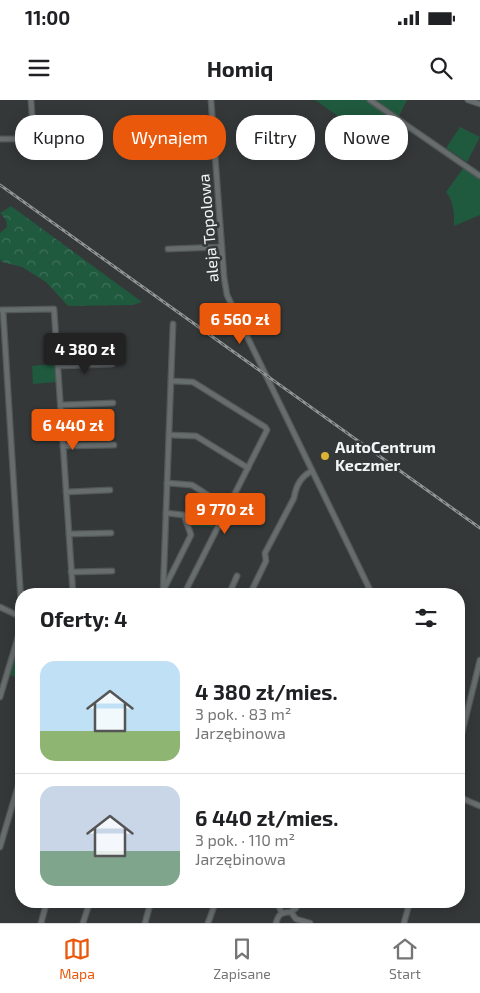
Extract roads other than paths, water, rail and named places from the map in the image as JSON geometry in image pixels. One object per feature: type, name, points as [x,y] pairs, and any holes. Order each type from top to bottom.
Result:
[{"type":"street","points":[[0,140],[24,139],[32,134],[31,100]]},
{"type":"street","name":"aleja Topolowa","points":[[211,100],[224,277],[227,294],[369,588]]},
{"type":"street","points":[[370,100],[480,176]]},
{"type":"street","points":[[468,100],[480,104]]},
{"type":"street","points":[[168,249],[222,247]]},
{"type":"street","points":[[20,588],[1,310],[54,309],[72,588]]},
{"type":"street","points":[[163,588],[173,324]]},
{"type":"street","points":[[58,366],[112,364]]},
{"type":"street","points":[[171,381],[193,382],[266,428],[266,432],[187,588]]},
{"type":"street","points":[[61,405],[113,403]]},
{"type":"street","points":[[169,436],[196,436],[248,468]]},
{"type":"street","points":[[63,446],[114,445]]},
{"type":"street","points":[[253,588],[266,561],[266,553],[294,498],[295,490],[302,476],[312,471]]},
{"type":"street","points":[[167,483],[192,485],[228,508]]},
{"type":"street","points":[[66,492],[110,490]]},
{"type":"street","points":[[165,588],[191,533],[183,514],[166,513]]},
{"type":"street","points":[[69,534],[111,532]]},
{"type":"street","points":[[71,572],[112,571]]},
{"type":"street","points":[[231,588],[237,576]]},
{"type":"street","points":[[0,607],[15,613]]},
{"type":"street","points":[[0,697],[15,647]]},
{"type":"street","points":[[465,721],[480,660]]},
{"type":"street","points":[[0,847],[15,796]]},
{"type":"street","points":[[465,800],[480,806]]},
{"type":"street","points":[[41,923],[45,908]]},
{"type":"street","points":[[83,923],[88,908]]},
{"type":"street","points":[[145,923],[149,908]]},
{"type":"street","points":[[208,923],[213,908]]},
{"type":"street","points":[[280,908],[282,912]]},
{"type":"street","points":[[276,923],[279,914],[291,912],[296,908]]},
{"type":"street","points":[[404,923],[408,908]]},
{"type":"street","points":[[291,912],[296,919],[310,923]]},
{"type":"waterway","points":[[465,797],[480,803]]},
{"type":"railway","points":[[0,185],[480,528]]},
{"type":"place","name":"AutoCentrum Keczmer","points":[[325,456]]}]
